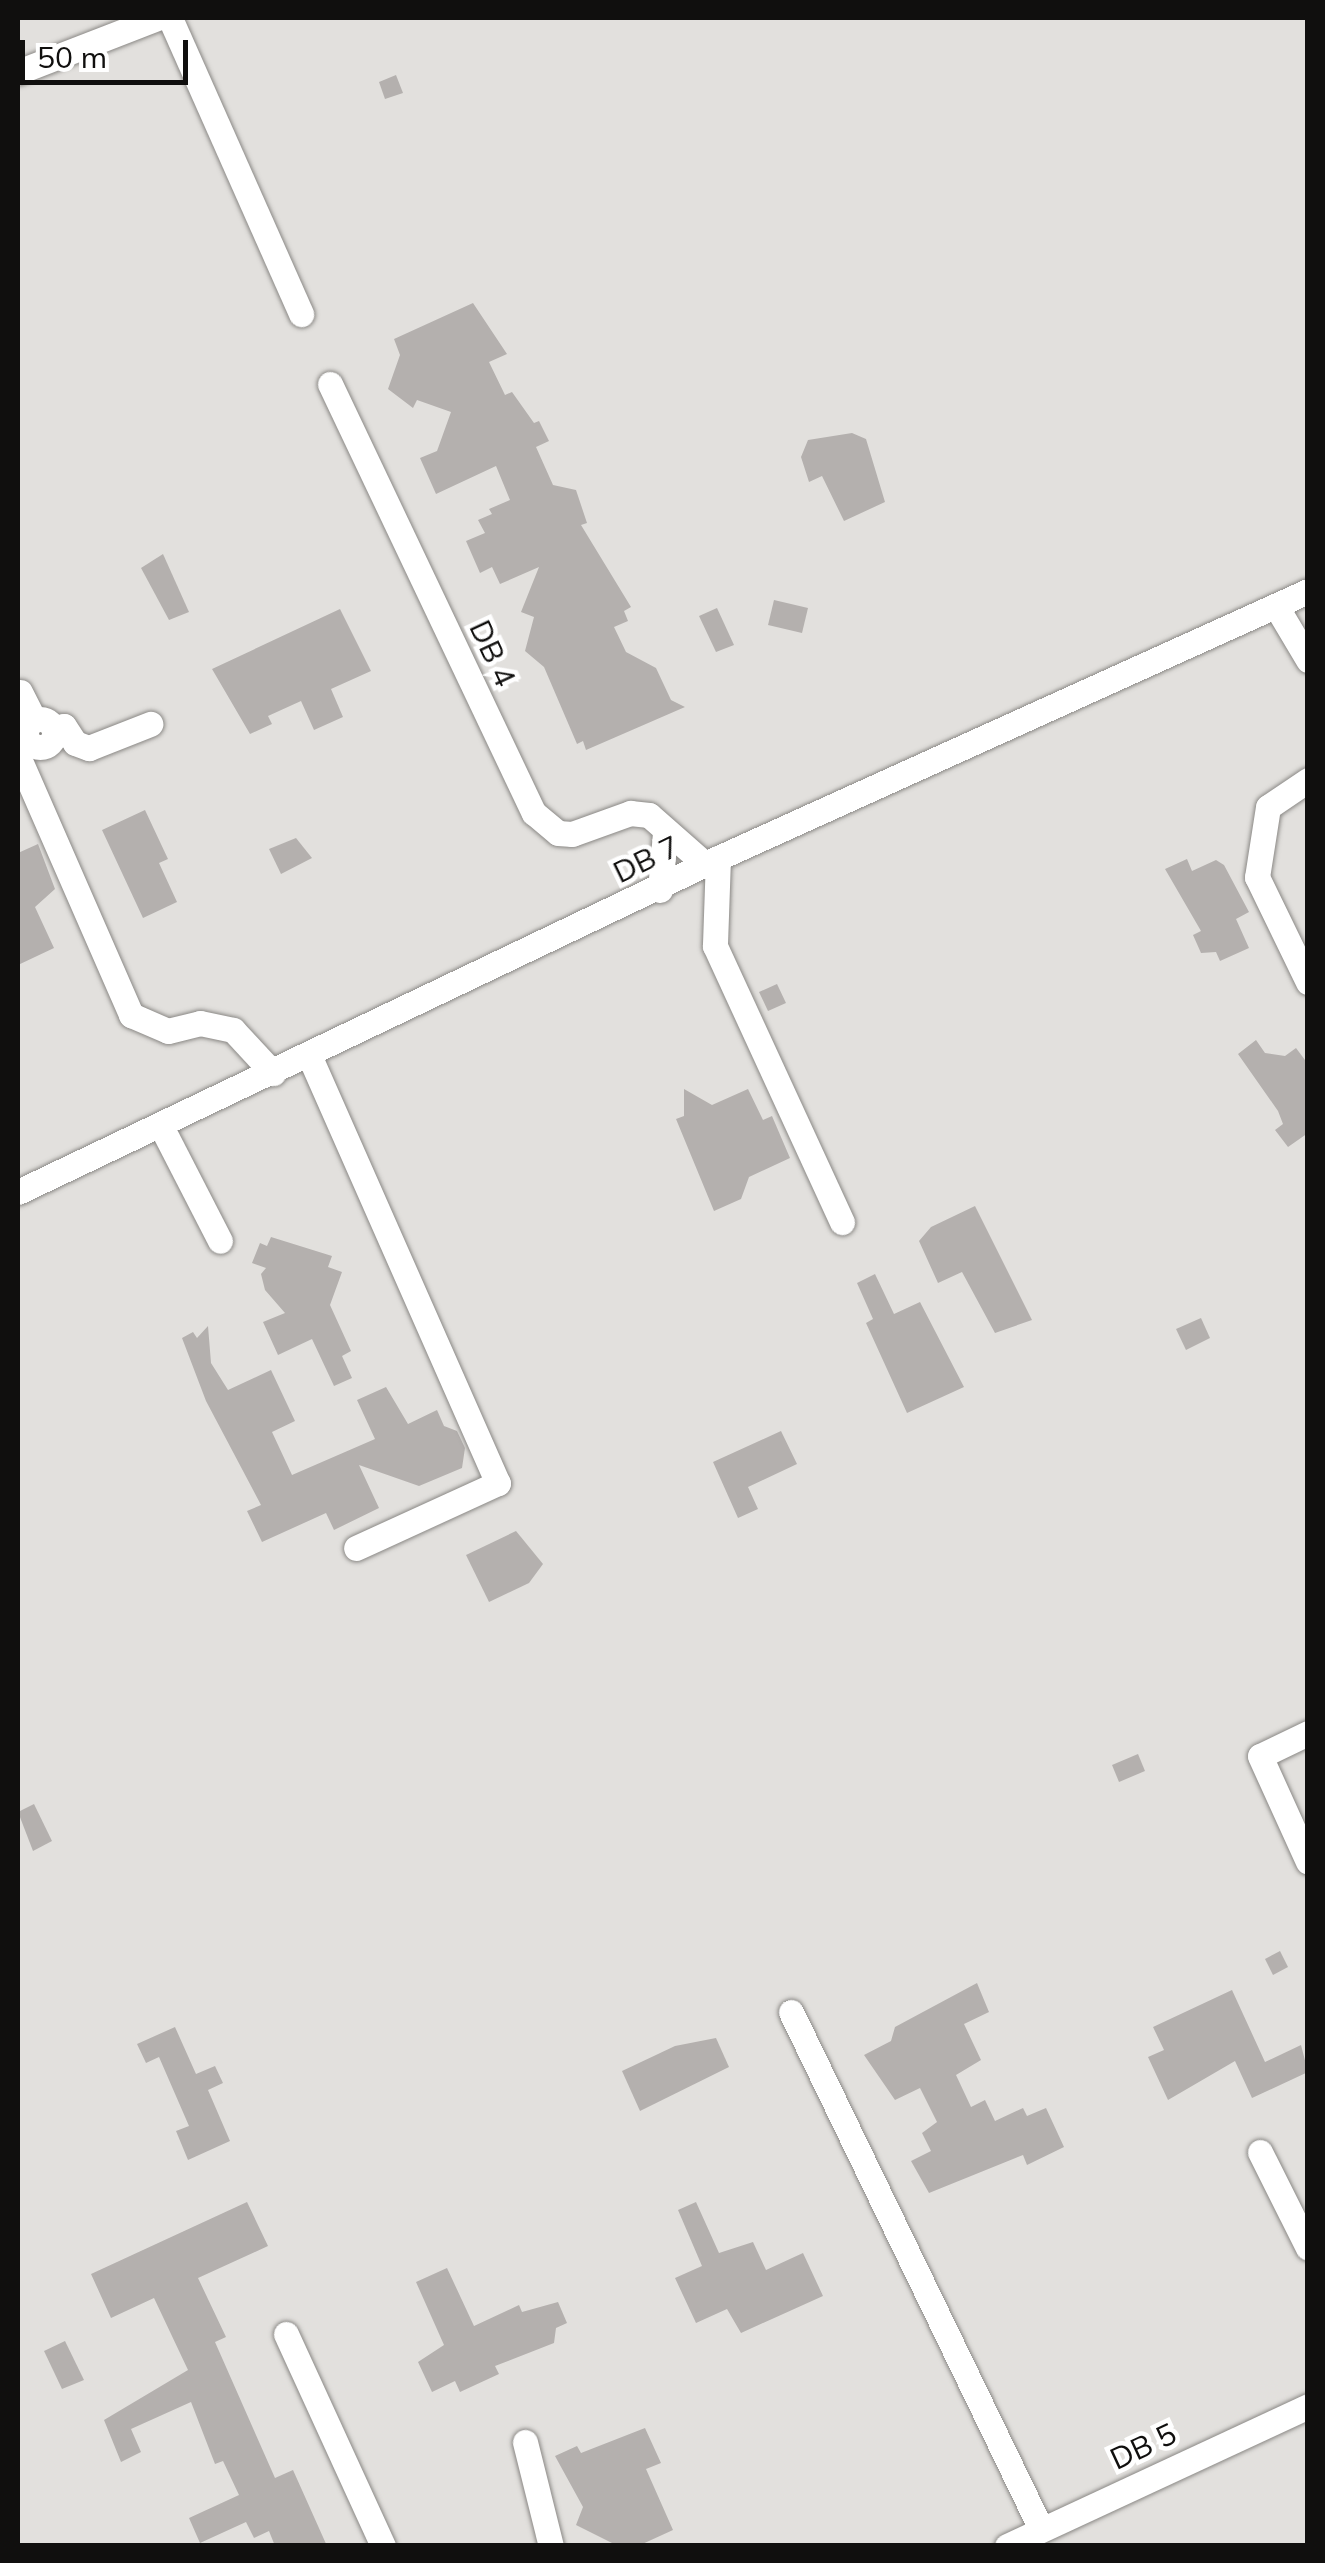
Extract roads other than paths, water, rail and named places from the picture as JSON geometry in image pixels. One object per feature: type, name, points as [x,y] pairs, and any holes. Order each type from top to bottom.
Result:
[{"type":"street","points":[[18,72],[157,18]]},
{"type":"street","points":[[170,18],[301,314]]},
{"type":"street","name":"DB 4","points":[[330,384],[534,814],[558,833],[630,813],[649,815],[665,832],[712,862]]},
{"type":"street","name":"DB 7","points":[[18,1192],[712,862],[1308,591]]},
{"type":"street","points":[[1276,606],[1308,660]]},
{"type":"street","points":[[20,692],[30,739],[131,1015],[168,1031],[200,1023],[233,1030],[273,1072]]},
{"type":"street","points":[[30,739],[64,726],[75,743],[89,748],[150,724]]},
{"type":"street","points":[[1308,780],[1268,807],[1257,876],[1308,982]]},
{"type":"street","points":[[660,890],[665,832]]},
{"type":"street","points":[[712,862],[715,946],[842,1222]]},
{"type":"street","points":[[309,1055],[498,1482],[356,1548]]},
{"type":"street","points":[[161,1126],[220,1241]]},
{"type":"street","points":[[1308,1733],[1260,1756],[1308,1862]]},
{"type":"street","points":[[792,2012],[1041,2530]]},
{"type":"street","points":[[1260,2152],[1308,2248]]},
{"type":"street","points":[[286,2334],[383,2546]]},
{"type":"street","name":"DB 5","points":[[1007,2546],[1308,2406]]},
{"type":"street","points":[[526,2442],[552,2546]]}]
